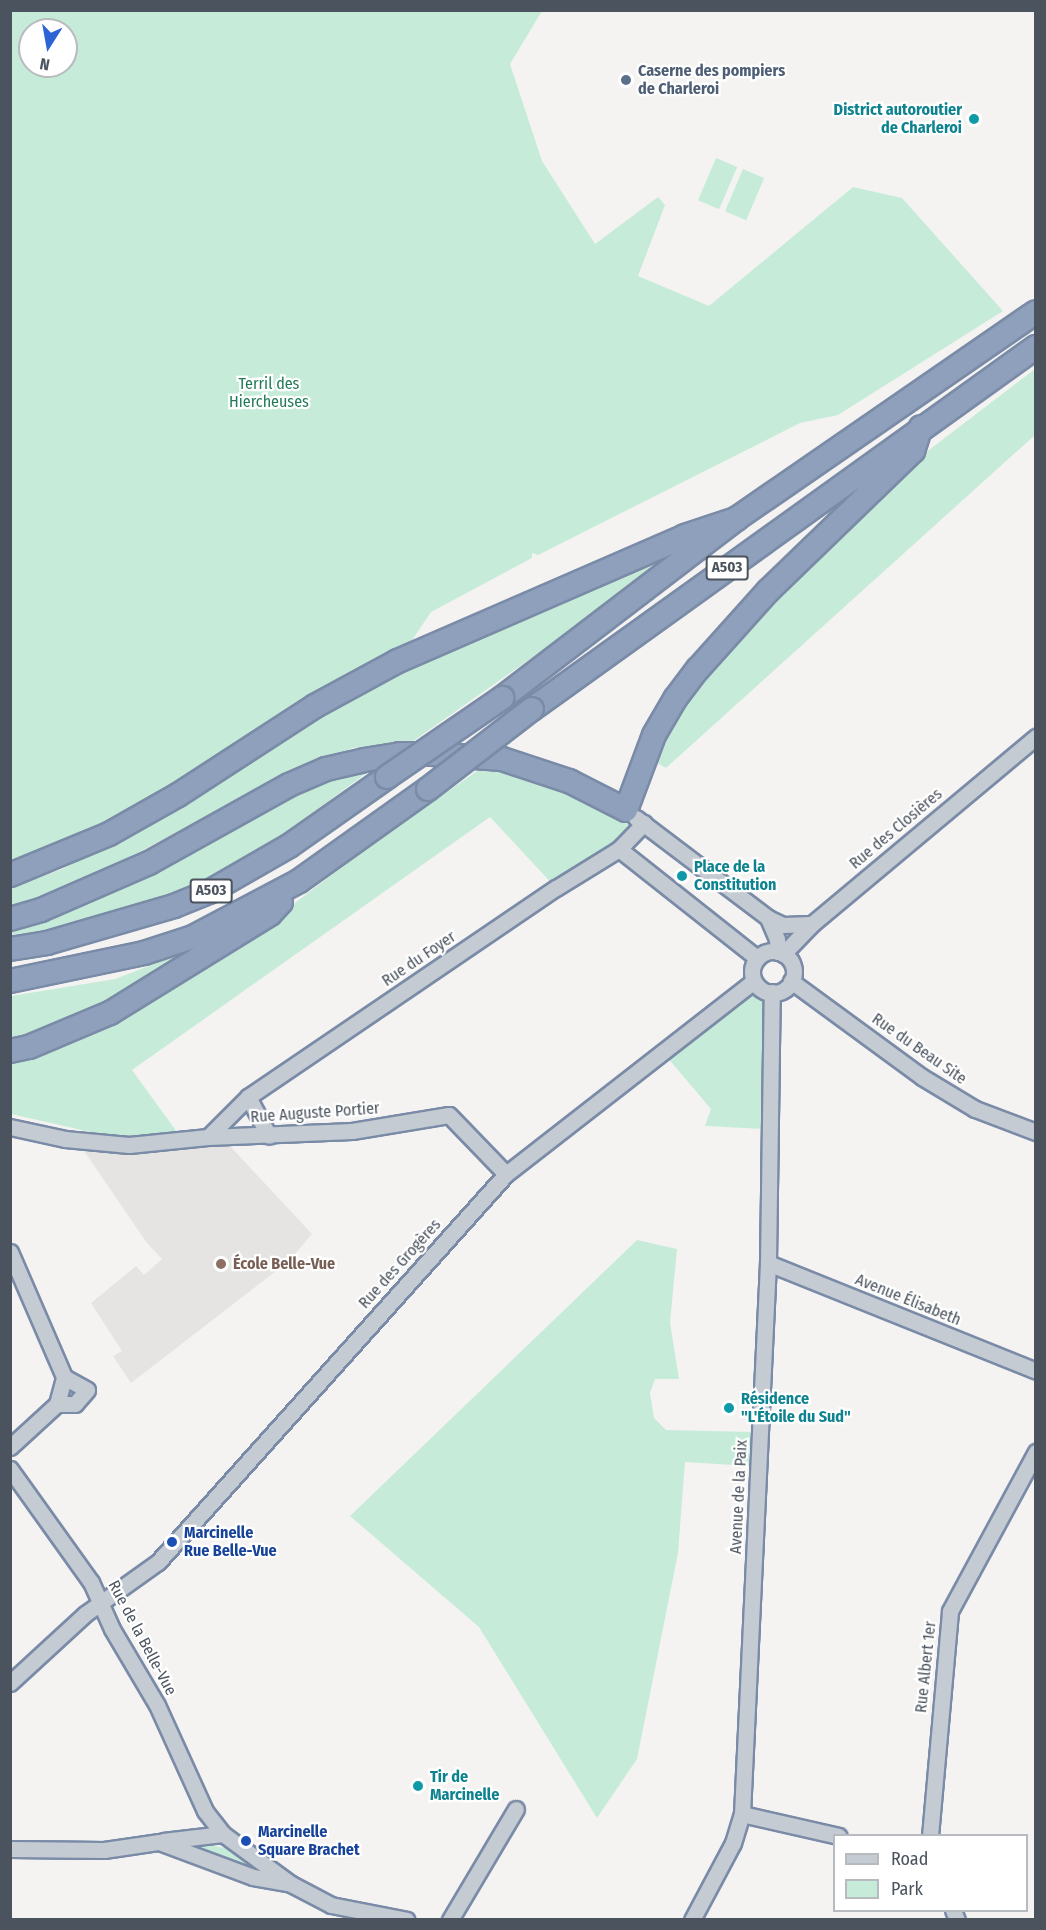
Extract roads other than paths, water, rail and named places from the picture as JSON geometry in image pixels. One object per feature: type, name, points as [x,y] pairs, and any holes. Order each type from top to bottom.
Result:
[{"type":"highway","name":"A503","points":[[10,949],[47,943],[174,906],[209,892],[289,846],[502,698],[735,519],[1035,312]]},
{"type":"highway","name":"A503","points":[[10,981],[144,953],[193,937],[300,881],[428,789],[532,708],[1035,347]]},
{"type":"highway","points":[[10,919],[41,910],[149,863],[289,785],[326,769],[400,754],[502,759],[569,781],[635,816],[654,735],[675,699],[698,669],[768,591],[913,451],[921,427]]},
{"type":"highway","points":[[10,875],[109,834],[178,795],[315,706],[398,661],[685,536],[735,519]]},
{"type":"highway","points":[[10,1051],[29,1047],[110,1013],[270,914],[300,881]]},
{"type":"street","name":"Rue des Closières","points":[[781,953],[812,924],[1035,737]]},
{"type":"street","name":"Rue du Foyer","points":[[208,1137],[248,1097],[556,888],[619,849],[635,816]]},
{"type":"street","points":[[635,816],[768,918],[783,925],[812,924]]},
{"type":"street","points":[[619,849],[757,958]]},
{"type":"street","points":[[768,918],[781,953],[793,966],[791,981],[783,990],[772,992],[762,989],[754,981],[752,971],[757,958],[766,952],[781,953]]},
{"type":"street","name":"Rue des Grogères","points":[[10,1683],[102,1602],[158,1563],[506,1174],[754,981]]},
{"type":"street","name":"Rue du Beau Site","points":[[791,981],[922,1077],[975,1109],[1035,1132]]},
{"type":"street","name":"Avenue de la Paix","points":[[692,1920],[733,1843],[742,1814],[768,1263],[773,1099],[772,992]]},
{"type":"street","points":[[248,1097],[269,1136]]},
{"type":"street","name":"Rue Auguste Portier","points":[[10,1127],[65,1139],[129,1145],[208,1137],[352,1131],[449,1115],[506,1174]]},
{"type":"street","points":[[10,1252],[64,1377],[87,1390],[75,1404],[57,1404]]},
{"type":"street","name":"Avenue Élisabeth","points":[[768,1263],[1035,1371]]},
{"type":"street","points":[[10,1447],[57,1404],[64,1377]]},
{"type":"street","name":"Rue Albert 1er","points":[[930,1834],[950,1611],[1035,1452]]},
{"type":"street","name":"Rue de la Belle-Vue","points":[[10,1469],[91,1582],[102,1602],[112,1629],[157,1705],[205,1811],[223,1834],[291,1884]]},
{"type":"street","points":[[450,1920],[516,1809]]},
{"type":"street","points":[[742,1814],[833,1835]]},
{"type":"street","points":[[10,1849],[104,1850],[223,1834]]},
{"type":"street","points":[[159,1842],[253,1876],[291,1884],[342,1915],[407,1920]]},
{"type":"place","name":"Caserne des pompiers de Charleroi","points":[[626,80]]},
{"type":"place","name":"District autoroutier de Charleroi","points":[[974,119]]},
{"type":"place","name":"Place de la Constitution","points":[[682,876]]},
{"type":"place","name":"École Belle-Vue","points":[[221,1264]]},
{"type":"place","name":"Résidence \"L'Étoile du Sud\"","points":[[729,1408]]},
{"type":"place","name":"Marcinelle Rue Belle-Vue","points":[[172,1542]]},
{"type":"place","name":"Tir de Marcinelle","points":[[418,1786]]},
{"type":"place","name":"Marcinelle Square Brachet","points":[[246,1841]]},
{"type":"park label","name":"Terril des Hiercheuses","points":[[269,393]]}]
